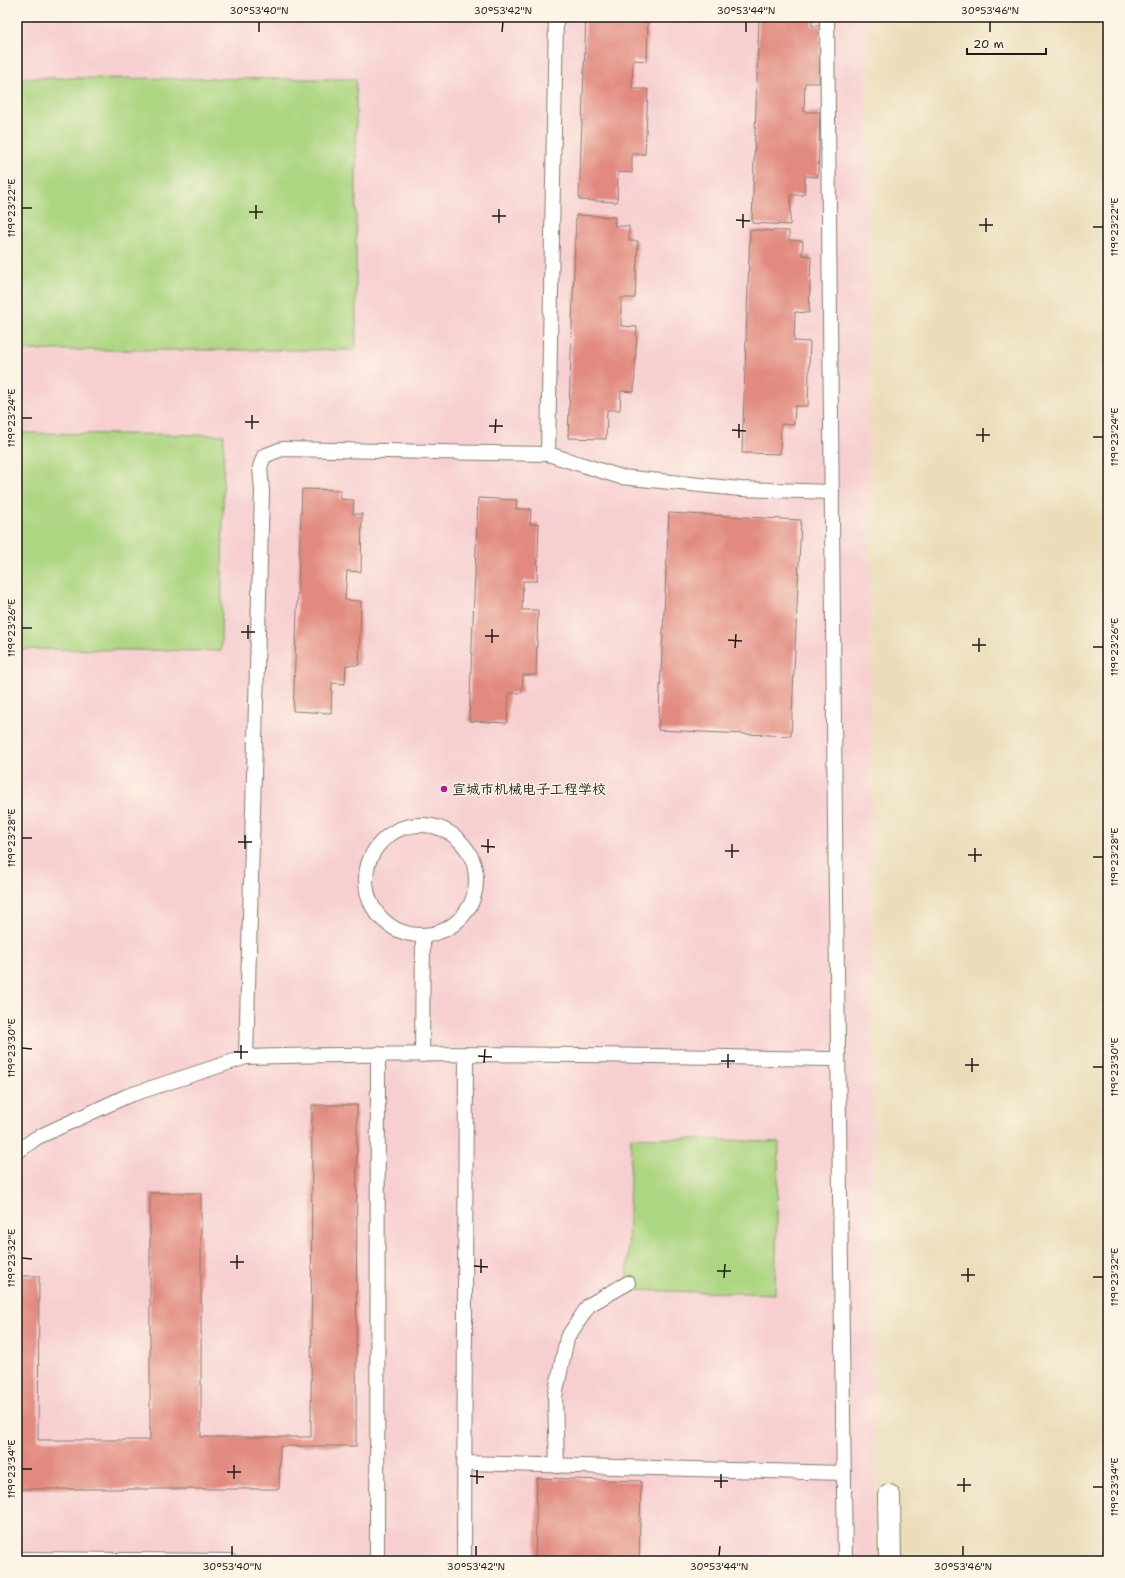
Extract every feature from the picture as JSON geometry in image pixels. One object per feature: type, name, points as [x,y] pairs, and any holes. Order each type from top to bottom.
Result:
[{"type":"street","points":[[889,1496],[890,1561]]},
{"type":"lane","points":[[548,454],[556,17]]},
{"type":"lane","points":[[827,17],[845,1561]]},
{"type":"lane","points":[[246,1057],[262,491],[260,467],[264,456],[282,449],[548,454],[621,476],[740,489],[832,492]]},
{"type":"lane","points":[[427,825],[444,830],[454,837],[470,854],[475,872],[475,889],[469,907],[457,922],[441,931],[423,935],[404,933],[388,924],[376,911],[368,895],[366,877],[370,860],[379,844],[393,833],[409,826],[427,825]]},
{"type":"lane","points":[[422,1055],[423,935]]},
{"type":"lane","points":[[17,1152],[36,1138],[127,1096],[246,1057],[378,1054],[838,1059]]},
{"type":"lane","points":[[378,1054],[378,1561]]},
{"type":"lane","points":[[464,1561],[466,1055]]},
{"type":"lane","points":[[557,1466],[554,1396],[567,1338],[589,1305],[628,1283]]},
{"type":"lane","points":[[464,1463],[844,1473]]},
{"type":"lane","points":[[17,1559],[230,1561]]},
{"type":"shaded area","name":"宣城市机械电子工程学校","points":[[17,17],[867,17],[875,1561],[17,1561]]},
{"type":"green space","points":[[17,78],[356,79],[356,350],[17,350]]},
{"type":"green space","points":[[17,433],[224,435],[221,651],[17,649]]},
{"type":"green space","points":[[631,1137],[779,1142],[775,1294],[627,1290]]},
{"type":"building","points":[[586,17],[648,17],[647,61],[633,60],[632,89],[648,89],[645,154],[632,154],[632,173],[618,172],[617,202],[579,200]]},
{"type":"building","points":[[759,17],[812,17],[812,26],[821,26],[819,83],[805,83],[804,112],[820,112],[818,177],[805,176],[804,195],[791,195],[790,225],[752,223]]},
{"type":"building","points":[[576,215],[615,217],[615,226],[629,226],[629,241],[638,241],[635,298],[621,298],[621,326],[637,327],[634,392],[621,391],[620,410],[607,410],[606,439],[568,438]]},
{"type":"building","points":[[750,230],[789,231],[789,240],[803,241],[802,255],[811,256],[809,313],[795,312],[794,341],[810,342],[808,406],[795,406],[794,425],[781,424],[780,454],[742,453]]},
{"type":"building","points":[[302,489],[341,490],[340,499],[354,500],[353,514],[362,514],[361,572],[347,571],[345,600],[361,601],[359,665],[346,665],[345,684],[332,683],[331,713],[293,711]]},
{"type":"building","points":[[478,498],[517,500],[516,509],[531,509],[530,524],[539,524],[537,581],[523,581],[522,610],[538,610],[536,675],[523,675],[522,693],[509,693],[507,723],[469,721]]},
{"type":"building","points":[[669,513],[801,520],[791,736],[658,730]]},
{"type":"building","points":[[312,1105],[357,1105],[356,1446],[280,1446],[279,1489],[17,1489],[17,1276],[39,1276],[38,1440],[150,1440],[150,1193],[201,1193],[201,1437],[311,1437]]},
{"type":"building","points":[[537,1478],[641,1481],[639,1561],[535,1561]]},
{"type":"place","name":"宣城市机械电子工程学校","points":[[444,789]]}]
